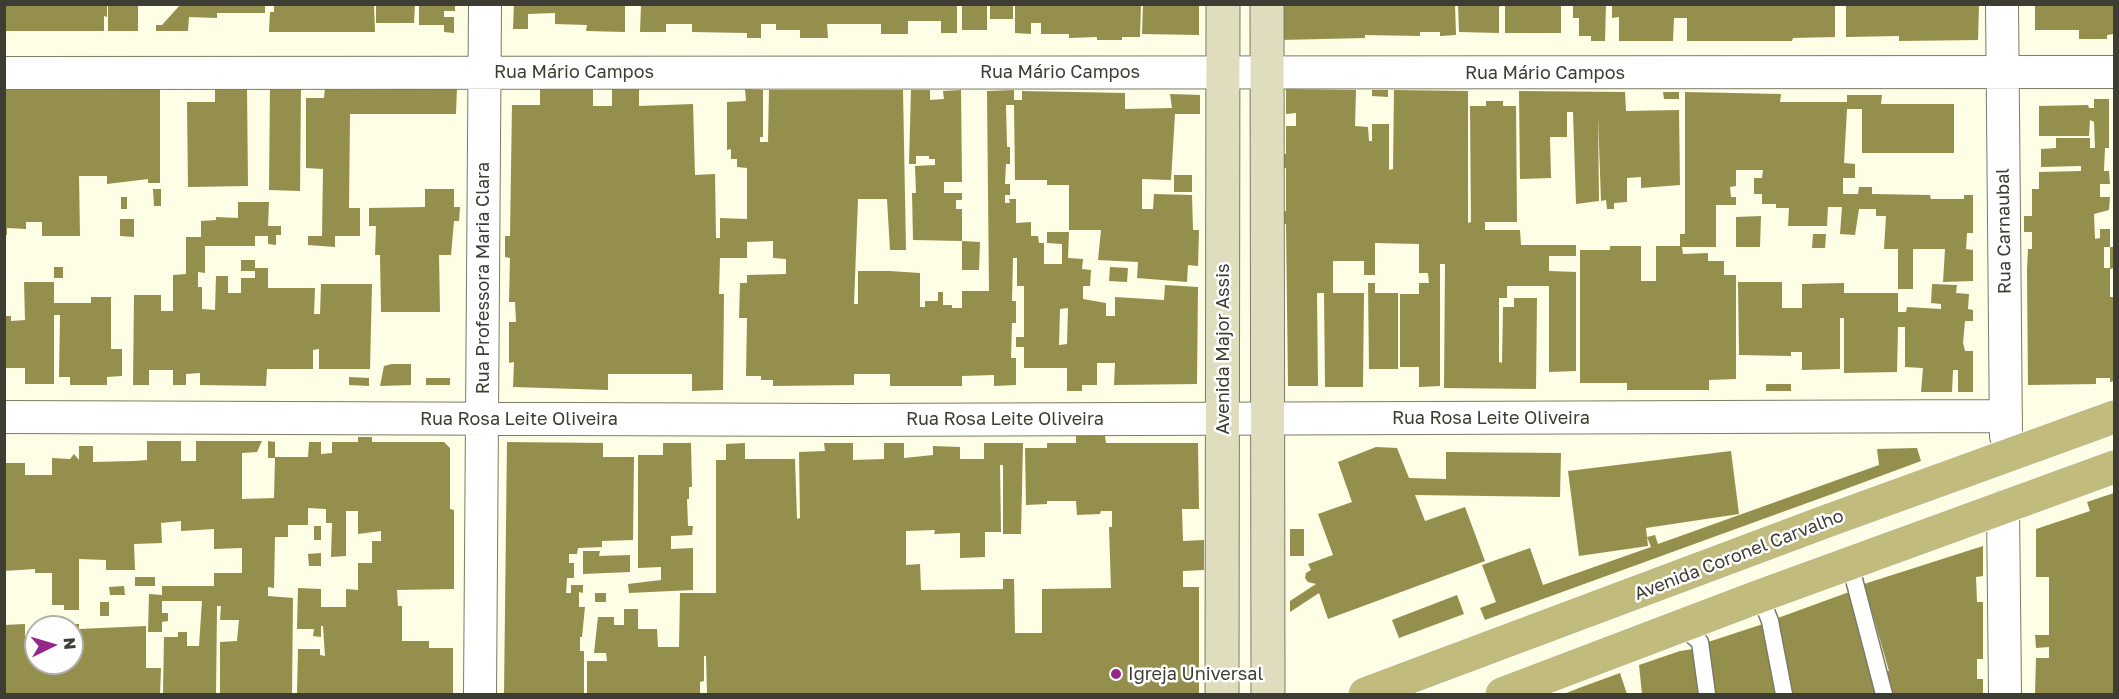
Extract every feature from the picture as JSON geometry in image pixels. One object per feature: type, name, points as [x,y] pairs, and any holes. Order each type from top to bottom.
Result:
[{"type":"main road","name":"Avenida Coronel Carvalho","points":[[1365,694],[1827,521],[2115,417]]},
{"type":"main road","points":[[1502,694],[1760,596],[2115,468]]},
{"type":"street","name":"Rua Professora Maria Clara","points":[[480,694],[485,4]]},
{"type":"street","name":"Avenida Major Assis","points":[[1222,694],[1223,4]]},
{"type":"street","points":[[1267,4],[1268,694]]},
{"type":"street","name":"Rua Carnaubal","points":[[2002,4],[2007,457]]},
{"type":"street","name":"Rua Mário Campos","points":[[4,73],[2115,72]]},
{"type":"street","name":"Rua Rosa Leite Oliveira","points":[[4,417],[1267,419],[2006,416]]},
{"type":"street","points":[[2003,507],[2005,694]]},
{"type":"lane","points":[[1850,564],[1884,694]]},
{"type":"lane","points":[[1760,596],[1770,621],[1784,694]]},
{"type":"lane","points":[[1681,626],[1700,642],[1707,694]]},
{"type":"building","points":[[4,4],[107,4],[107,17],[104,16],[104,31],[5,31]]},
{"type":"building","points":[[108,4],[138,4],[138,31],[108,31]]},
{"type":"building","points":[[181,4],[265,4],[265,13],[217,13],[217,18],[189,17],[188,31],[156,31],[156,25],[162,25]]},
{"type":"building","points":[[274,4],[374,4],[375,32],[269,32],[270,12],[274,12]]},
{"type":"building","points":[[376,4],[415,4],[414,23],[376,23]]},
{"type":"building","points":[[419,4],[455,4],[455,11],[444,11],[444,17],[454,17],[454,33],[444,32],[444,25],[419,25]]},
{"type":"building","points":[[514,4],[625,4],[625,32],[586,31],[587,25],[555,24],[555,13],[528,14],[528,29],[513,29]]},
{"type":"building","points":[[962,4],[987,4],[987,30],[962,30]]},
{"type":"building","points":[[990,4],[1013,4],[1013,19],[990,19]]},
{"type":"building","points":[[1015,4],[1141,4],[1140,37],[1122,37],[1122,40],[1097,40],[1097,37],[1069,38],[1069,34],[1041,34],[1041,23],[1031,23],[1031,34],[1015,33]]},
{"type":"building","points":[[1143,4],[1199,4],[1199,35],[1142,34]]},
{"type":"building","points":[[1281,4],[1455,4],[1456,35],[1440,36],[1440,32],[1420,32],[1420,36],[1365,35],[1365,38],[1280,40]]},
{"type":"building","points":[[1458,4],[1503,4],[1499,7],[1499,33],[1459,32]]},
{"type":"building","points":[[1505,4],[1561,4],[1561,33],[1505,33]]},
{"type":"building","points":[[1573,4],[1606,4],[1605,41],[1591,41],[1591,36],[1579,36],[1579,18],[1573,18]]},
{"type":"building","points":[[1612,4],[1835,4],[1835,37],[1793,38],[1792,41],[1687,41],[1687,18],[1674,18],[1673,41],[1619,41],[1619,17],[1612,18]]},
{"type":"building","points":[[1846,4],[1979,4],[1978,40],[1899,41],[1899,36],[1846,37]]},
{"type":"building","points":[[2035,4],[2114,4],[2114,34],[2107,35],[2107,39],[2079,39],[2079,30],[2035,30]]},
{"type":"building","points":[[641,5],[957,5],[957,33],[941,33],[941,21],[908,21],[908,34],[881,34],[881,24],[827,24],[828,38],[800,38],[800,30],[776,30],[776,24],[761,24],[761,38],[747,38],[747,33],[692,32],[692,24],[666,24],[666,32],[640,32]]},
{"type":"building","points":[[215,87],[247,87],[248,186],[188,187],[187,102],[215,102]]},
{"type":"building","points":[[270,87],[301,87],[300,191],[269,190]]},
{"type":"building","points":[[325,87],[457,87],[456,114],[350,114],[349,208],[360,208],[360,236],[335,236],[335,247],[308,245],[308,236],[322,236],[323,169],[306,168],[306,98],[324,98]]},
{"type":"building","points":[[540,88],[593,89],[593,106],[612,106],[612,89],[639,89],[639,106],[693,104],[695,175],[715,174],[716,238],[720,238],[720,218],[747,219],[747,168],[737,167],[737,159],[731,159],[731,149],[727,150],[727,102],[746,101],[745,89],[763,90],[763,137],[760,137],[760,142],[768,142],[769,90],[903,90],[906,250],[890,250],[887,199],[858,199],[854,304],[858,304],[858,271],[890,271],[920,273],[920,307],[925,307],[925,301],[938,301],[938,292],[943,292],[943,305],[962,308],[962,291],[989,291],[987,91],[1014,90],[1014,100],[1022,100],[1022,91],[1125,93],[1125,109],[1172,108],[1170,94],[1200,95],[1200,114],[1175,114],[1171,180],[1142,179],[1142,209],[1153,209],[1154,194],[1192,195],[1193,230],[1199,230],[1198,266],[1188,265],[1187,282],[1137,278],[1138,262],[1098,260],[1101,230],[1069,230],[1069,185],[1047,185],[1047,180],[1015,180],[1014,105],[1006,105],[1007,147],[1010,147],[1010,164],[1006,164],[1005,184],[1010,184],[1010,195],[1005,195],[1005,203],[1010,203],[1009,199],[1016,199],[1016,223],[1031,222],[1031,236],[1038,236],[1039,243],[1044,243],[1044,264],[1062,264],[1062,244],[1047,243],[1047,232],[1069,232],[1068,258],[1083,259],[1082,269],[1091,270],[1090,286],[1083,286],[1083,299],[1106,303],[1106,316],[1115,316],[1115,297],[1164,300],[1165,285],[1198,287],[1197,384],[1114,385],[1115,363],[1097,363],[1097,385],[1082,385],[1082,391],[1067,391],[1067,368],[1024,368],[1024,347],[1016,347],[1016,337],[1024,337],[1024,286],[1017,286],[1017,258],[1013,258],[1012,301],[1016,301],[1016,323],[1012,323],[1011,358],[1016,358],[1016,385],[994,386],[994,375],[962,376],[962,386],[890,386],[890,374],[854,374],[854,385],[773,386],[773,380],[761,380],[761,376],[746,376],[747,318],[739,318],[740,283],[747,283],[747,275],[786,274],[786,259],[773,258],[773,241],[747,242],[747,258],[720,258],[719,294],[724,294],[723,390],[692,391],[692,374],[608,374],[608,390],[513,387],[514,362],[509,363],[509,322],[516,322],[515,302],[509,302],[510,258],[505,257],[505,236],[510,236],[512,105],[540,105]],"holes":[[[1068,308],[1067,344],[1059,345],[1060,309]]]},
{"type":"building","points":[[4,89],[160,89],[160,183],[148,183],[148,179],[107,184],[107,176],[79,176],[80,236],[42,236],[42,222],[26,222],[26,229],[7,228],[7,235],[4,235]]},
{"type":"building","points":[[1286,89],[1356,90],[1355,126],[1368,127],[1369,141],[1372,141],[1372,124],[1389,124],[1389,170],[1393,169],[1394,90],[1468,91],[1468,223],[1471,222],[1470,106],[1486,106],[1486,101],[1503,101],[1503,106],[1516,106],[1517,222],[1485,222],[1485,230],[1520,230],[1521,245],[1576,245],[1576,256],[1549,256],[1549,271],[1576,272],[1576,371],[1549,372],[1549,286],[1507,286],[1507,298],[1499,298],[1499,362],[1502,363],[1503,307],[1514,307],[1514,298],[1537,298],[1536,389],[1444,388],[1445,264],[1440,264],[1440,386],[1419,387],[1419,367],[1400,367],[1400,294],[1419,294],[1419,283],[1429,283],[1428,273],[1419,273],[1419,244],[1375,243],[1375,275],[1364,275],[1364,261],[1333,261],[1333,293],[1364,293],[1363,387],[1325,387],[1324,293],[1317,293],[1318,386],[1288,386],[1286,224],[1280,224],[1280,211],[1286,211],[1286,168],[1282,168],[1282,154],[1286,154],[1286,126],[1296,126],[1296,113],[1286,114]]},
{"type":"building","points":[[911,90],[930,90],[930,100],[944,99],[943,91],[961,90],[962,182],[944,182],[944,193],[962,193],[962,200],[956,200],[956,209],[962,209],[962,241],[913,240],[912,193],[916,193],[915,166],[935,165],[935,159],[929,159],[929,156],[916,156],[916,164],[909,164]]},
{"type":"building","points":[[1372,90],[1388,90],[1388,97],[1372,96]]},
{"type":"building","points":[[1519,91],[1625,92],[1626,111],[1679,110],[1680,185],[1641,188],[1641,177],[1627,178],[1627,202],[1614,203],[1614,209],[1607,209],[1606,200],[1601,201],[1598,116],[1599,201],[1576,204],[1573,112],[1567,112],[1567,137],[1550,137],[1551,178],[1520,179]]},
{"type":"building","points":[[1663,92],[1679,92],[1679,99],[1664,99]]},
{"type":"building","points":[[1685,92],[1781,94],[1780,102],[1847,102],[1847,95],[1882,95],[1881,104],[1954,104],[1954,153],[1862,153],[1862,109],[1847,109],[1844,163],[1855,164],[1855,178],[1843,178],[1843,194],[1858,194],[1859,187],[1872,187],[1872,194],[1930,195],[1931,199],[1964,199],[1964,195],[1973,195],[1973,233],[1967,233],[1966,249],[1973,250],[1973,281],[1943,282],[1945,249],[1913,249],[1913,289],[1898,289],[1898,249],[1884,249],[1886,216],[1876,216],[1876,209],[1859,209],[1855,235],[1840,234],[1842,207],[1828,207],[1827,226],[1788,226],[1789,208],[1776,208],[1776,204],[1762,204],[1762,194],[1754,194],[1754,178],[1762,178],[1763,170],[1736,170],[1736,186],[1730,187],[1731,197],[1736,197],[1736,205],[1716,205],[1716,247],[1682,247],[1683,254],[1708,253],[1708,261],[1724,261],[1724,275],[1736,275],[1736,379],[1709,380],[1709,390],[1627,390],[1627,383],[1580,383],[1580,250],[1610,250],[1610,246],[1641,246],[1641,281],[1656,281],[1656,246],[1680,246],[1680,234],[1685,234]]},
{"type":"building","points":[[2094,99],[2109,99],[2109,148],[2105,148],[2104,171],[2109,171],[2110,184],[2100,184],[2100,197],[2110,197],[2109,210],[2094,214],[2095,239],[2100,238],[2100,229],[2110,229],[2110,247],[2114,247],[2114,268],[2110,269],[2110,297],[2114,297],[2114,381],[2110,382],[2110,378],[2096,378],[2096,384],[2028,385],[2027,270],[2028,249],[2032,249],[2032,232],[2024,232],[2024,216],[2032,216],[2032,189],[2039,189],[2039,172],[2081,171],[2081,166],[2041,167],[2041,149],[2056,148],[2056,138],[2090,138],[2090,148],[2095,148],[2094,122],[2090,120],[2089,136],[2039,136],[2039,106],[2088,105],[2089,108],[2094,108]],"holes":[[[2104,247],[2110,247],[2110,268],[2104,268]]]},
{"type":"building","points":[[1174,175],[1192,175],[1192,192],[1174,192]]},
{"type":"building","points":[[153,189],[161,189],[161,206],[154,206]]},
{"type":"building","points":[[425,189],[454,189],[454,207],[460,207],[459,221],[454,221],[451,255],[439,255],[440,312],[381,312],[380,255],[375,255],[376,226],[369,226],[369,208],[425,207]]},
{"type":"building","points":[[121,197],[127,197],[127,209],[121,209]]},
{"type":"building","points":[[238,202],[269,202],[268,226],[281,226],[281,235],[276,235],[276,245],[268,244],[268,236],[255,236],[255,246],[205,246],[205,273],[198,272],[198,287],[202,287],[202,309],[215,310],[216,276],[228,276],[228,293],[241,293],[241,278],[255,278],[255,271],[241,271],[241,260],[255,260],[255,268],[268,268],[268,288],[315,288],[314,314],[320,314],[321,284],[372,284],[370,369],[319,369],[319,349],[313,350],[313,369],[267,369],[266,386],[200,385],[200,373],[186,374],[186,385],[173,385],[173,370],[149,370],[149,385],[133,385],[134,295],[161,295],[161,311],[173,311],[173,275],[186,274],[186,237],[201,237],[201,221],[216,220],[216,217],[238,218]]},
{"type":"building","points":[[1761,216],[1760,247],[1736,247],[1736,217]]},
{"type":"building","points":[[120,219],[134,219],[134,237],[120,236]]},
{"type":"building","points":[[1813,234],[1826,234],[1825,248],[1812,248]]},
{"type":"building","points":[[962,241],[980,242],[979,270],[962,270]]},
{"type":"building","points":[[54,267],[63,267],[63,278],[54,278]]},
{"type":"building","points":[[1110,267],[1128,268],[1127,282],[1109,281]]},
{"type":"building","points":[[24,282],[54,282],[54,303],[91,303],[91,297],[111,297],[111,349],[122,349],[122,376],[107,377],[107,385],[70,385],[70,377],[59,377],[60,315],[54,315],[54,384],[25,384],[25,368],[4,368],[4,316],[11,316],[11,321],[25,320]]},
{"type":"building","points":[[1738,282],[1782,282],[1782,308],[1802,308],[1802,284],[1844,283],[1844,293],[1898,293],[1898,312],[1906,312],[1907,307],[1941,309],[1941,304],[1931,303],[1932,284],[1957,285],[1956,293],[1969,294],[1968,309],[1973,310],[1973,321],[1965,321],[1963,343],[1965,351],[1973,351],[1973,392],[1958,392],[1958,370],[1953,370],[1952,392],[1921,392],[1923,368],[1905,367],[1905,327],[1898,327],[1897,372],[1844,373],[1844,318],[1840,318],[1840,369],[1802,370],[1802,352],[1791,352],[1791,356],[1739,355]]},
{"type":"building","points":[[1368,283],[1375,283],[1375,293],[1398,293],[1398,369],[1369,369]]},
{"type":"building","points":[[411,364],[411,385],[380,386],[384,366]]},
{"type":"building","points":[[349,377],[369,378],[369,386],[349,385]]},
{"type":"building","points":[[426,378],[450,378],[450,385],[426,385]]},
{"type":"building","points":[[1766,384],[1791,384],[1791,391],[1766,391]]},
{"type":"building","points":[[1076,436],[1105,436],[1106,443],[1198,443],[1199,509],[1182,509],[1183,541],[1204,540],[1204,570],[1183,571],[1183,587],[1199,587],[1199,694],[707,694],[706,656],[704,656],[704,681],[700,682],[700,694],[587,694],[587,661],[607,661],[606,653],[594,653],[598,617],[614,617],[614,625],[624,625],[624,609],[638,609],[638,629],[657,629],[658,647],[679,647],[680,593],[716,593],[716,460],[726,460],[726,444],[745,443],[745,459],[795,459],[797,519],[800,518],[799,452],[825,451],[824,443],[853,443],[853,460],[884,459],[884,443],[904,443],[904,458],[933,455],[933,446],[960,447],[960,459],[984,459],[984,443],[1023,443],[1021,534],[1003,534],[1003,465],[1000,465],[1001,532],[985,532],[985,557],[960,558],[960,533],[934,534],[935,530],[906,531],[906,565],[920,564],[921,590],[1003,589],[1003,579],[1014,579],[1015,633],[1042,633],[1042,589],[1111,588],[1109,527],[1112,527],[1112,511],[1077,515],[1076,501],[1047,501],[1047,504],[1026,505],[1025,448],[1047,448],[1047,443],[1076,443]]},
{"type":"building","points":[[358,437],[372,437],[372,442],[444,442],[450,448],[450,509],[454,510],[454,589],[397,590],[398,606],[402,606],[402,641],[429,641],[429,648],[453,648],[453,694],[297,694],[298,649],[320,649],[320,655],[325,656],[323,626],[321,626],[321,637],[313,636],[314,629],[297,629],[298,588],[321,589],[321,607],[346,607],[346,589],[358,590],[358,563],[372,563],[372,541],[381,541],[381,531],[358,534],[358,511],[346,511],[346,556],[331,557],[332,523],[326,523],[326,509],[308,508],[308,525],[288,525],[288,537],[275,537],[274,588],[268,587],[268,596],[293,598],[292,694],[220,694],[220,642],[237,641],[239,620],[220,620],[221,606],[217,606],[216,694],[163,694],[164,637],[178,637],[178,632],[187,632],[187,646],[199,646],[202,601],[162,601],[162,613],[168,613],[168,621],[162,622],[162,632],[148,632],[149,594],[162,595],[162,586],[214,586],[214,573],[242,573],[242,548],[214,549],[214,529],[181,531],[181,521],[161,523],[162,543],[134,544],[135,570],[106,570],[106,560],[79,559],[79,610],[64,610],[64,605],[52,605],[52,573],[35,573],[35,569],[4,571],[4,463],[25,463],[25,475],[52,475],[52,458],[70,459],[74,454],[79,460],[79,446],[93,446],[93,462],[134,461],[147,460],[147,441],[181,441],[181,461],[196,461],[196,441],[262,441],[257,452],[242,453],[242,499],[274,498],[275,457],[308,457],[309,442],[321,442],[321,454],[332,453],[332,442],[358,442]]},
{"type":"building","points":[[268,441],[275,442],[275,458],[268,458]]},
{"type":"building","points":[[507,442],[603,443],[603,457],[634,457],[633,540],[602,541],[602,547],[578,548],[577,554],[569,554],[569,563],[574,563],[574,578],[567,578],[566,593],[571,593],[571,585],[583,585],[583,593],[579,592],[579,607],[585,607],[582,637],[580,637],[580,651],[584,651],[584,694],[504,694]]},
{"type":"building","points":[[663,443],[691,443],[692,487],[689,487],[689,499],[687,499],[688,526],[693,526],[692,535],[671,536],[671,549],[693,548],[693,590],[629,593],[628,584],[661,580],[661,567],[638,568],[638,455],[663,455]]},
{"type":"building","points":[[1376,447],[1397,448],[1409,478],[1446,479],[1446,452],[1561,453],[1560,497],[1415,495],[1425,521],[1465,507],[1485,561],[1328,619],[1319,593],[1290,612],[1290,601],[1316,584],[1308,582],[1305,578],[1306,573],[1311,570],[1308,564],[1333,555],[1318,514],[1352,502],[1338,462]]},
{"type":"building","points":[[1917,448],[1921,461],[1832,494],[1485,620],[1480,608],[1496,602],[1482,565],[1530,548],[1543,585],[1651,547],[1647,537],[1655,535],[1658,544],[1879,465],[1877,449]]},
{"type":"building","points":[[1731,451],[1739,514],[1646,528],[1648,546],[1579,556],[1568,471]]},
{"type":"building","points":[[2114,493],[2114,694],[2035,694],[2036,658],[2049,658],[2049,647],[2036,648],[2035,635],[2049,635],[2049,577],[2036,577],[2036,529],[2090,511],[2087,502]]},
{"type":"building","points":[[314,526],[321,526],[321,540],[314,540]]},
{"type":"building","points":[[1290,529],[1304,529],[1304,556],[1290,556]]},
{"type":"building","points":[[1983,546],[1983,576],[1976,577],[1977,602],[1983,602],[1983,659],[1977,659],[1977,679],[1983,679],[1983,694],[1891,694],[1886,671],[1889,671],[1864,584]]},
{"type":"building","points":[[583,551],[600,551],[599,556],[630,555],[630,572],[583,574]]},
{"type":"building","points":[[321,553],[321,566],[309,566],[308,554]]},
{"type":"building","points":[[135,577],[155,577],[155,586],[135,586]]},
{"type":"building","points":[[124,586],[125,595],[110,595],[109,587]]},
{"type":"building","points":[[1852,591],[1880,694],[1791,694],[1775,619]]},
{"type":"building","points":[[595,593],[606,593],[606,602],[595,602]]},
{"type":"building","points":[[1457,595],[1464,614],[1399,638],[1392,620]]},
{"type":"building","points":[[100,602],[109,602],[109,616],[100,616]]},
{"type":"building","points":[[1766,623],[1777,694],[1710,694],[1710,687],[1714,687],[1714,676],[1703,679],[1702,694],[1642,694],[1639,665],[1680,651],[1700,648],[1699,645]]},
{"type":"building","points":[[24,624],[24,675],[84,675],[84,629],[146,626],[146,668],[161,668],[160,694],[4,694],[4,625]]},
{"type":"building","points":[[1620,673],[1627,694],[1564,694],[1579,688]]},
{"type":"place","name":"Igreja Universal","points":[[1116,674]]}]
